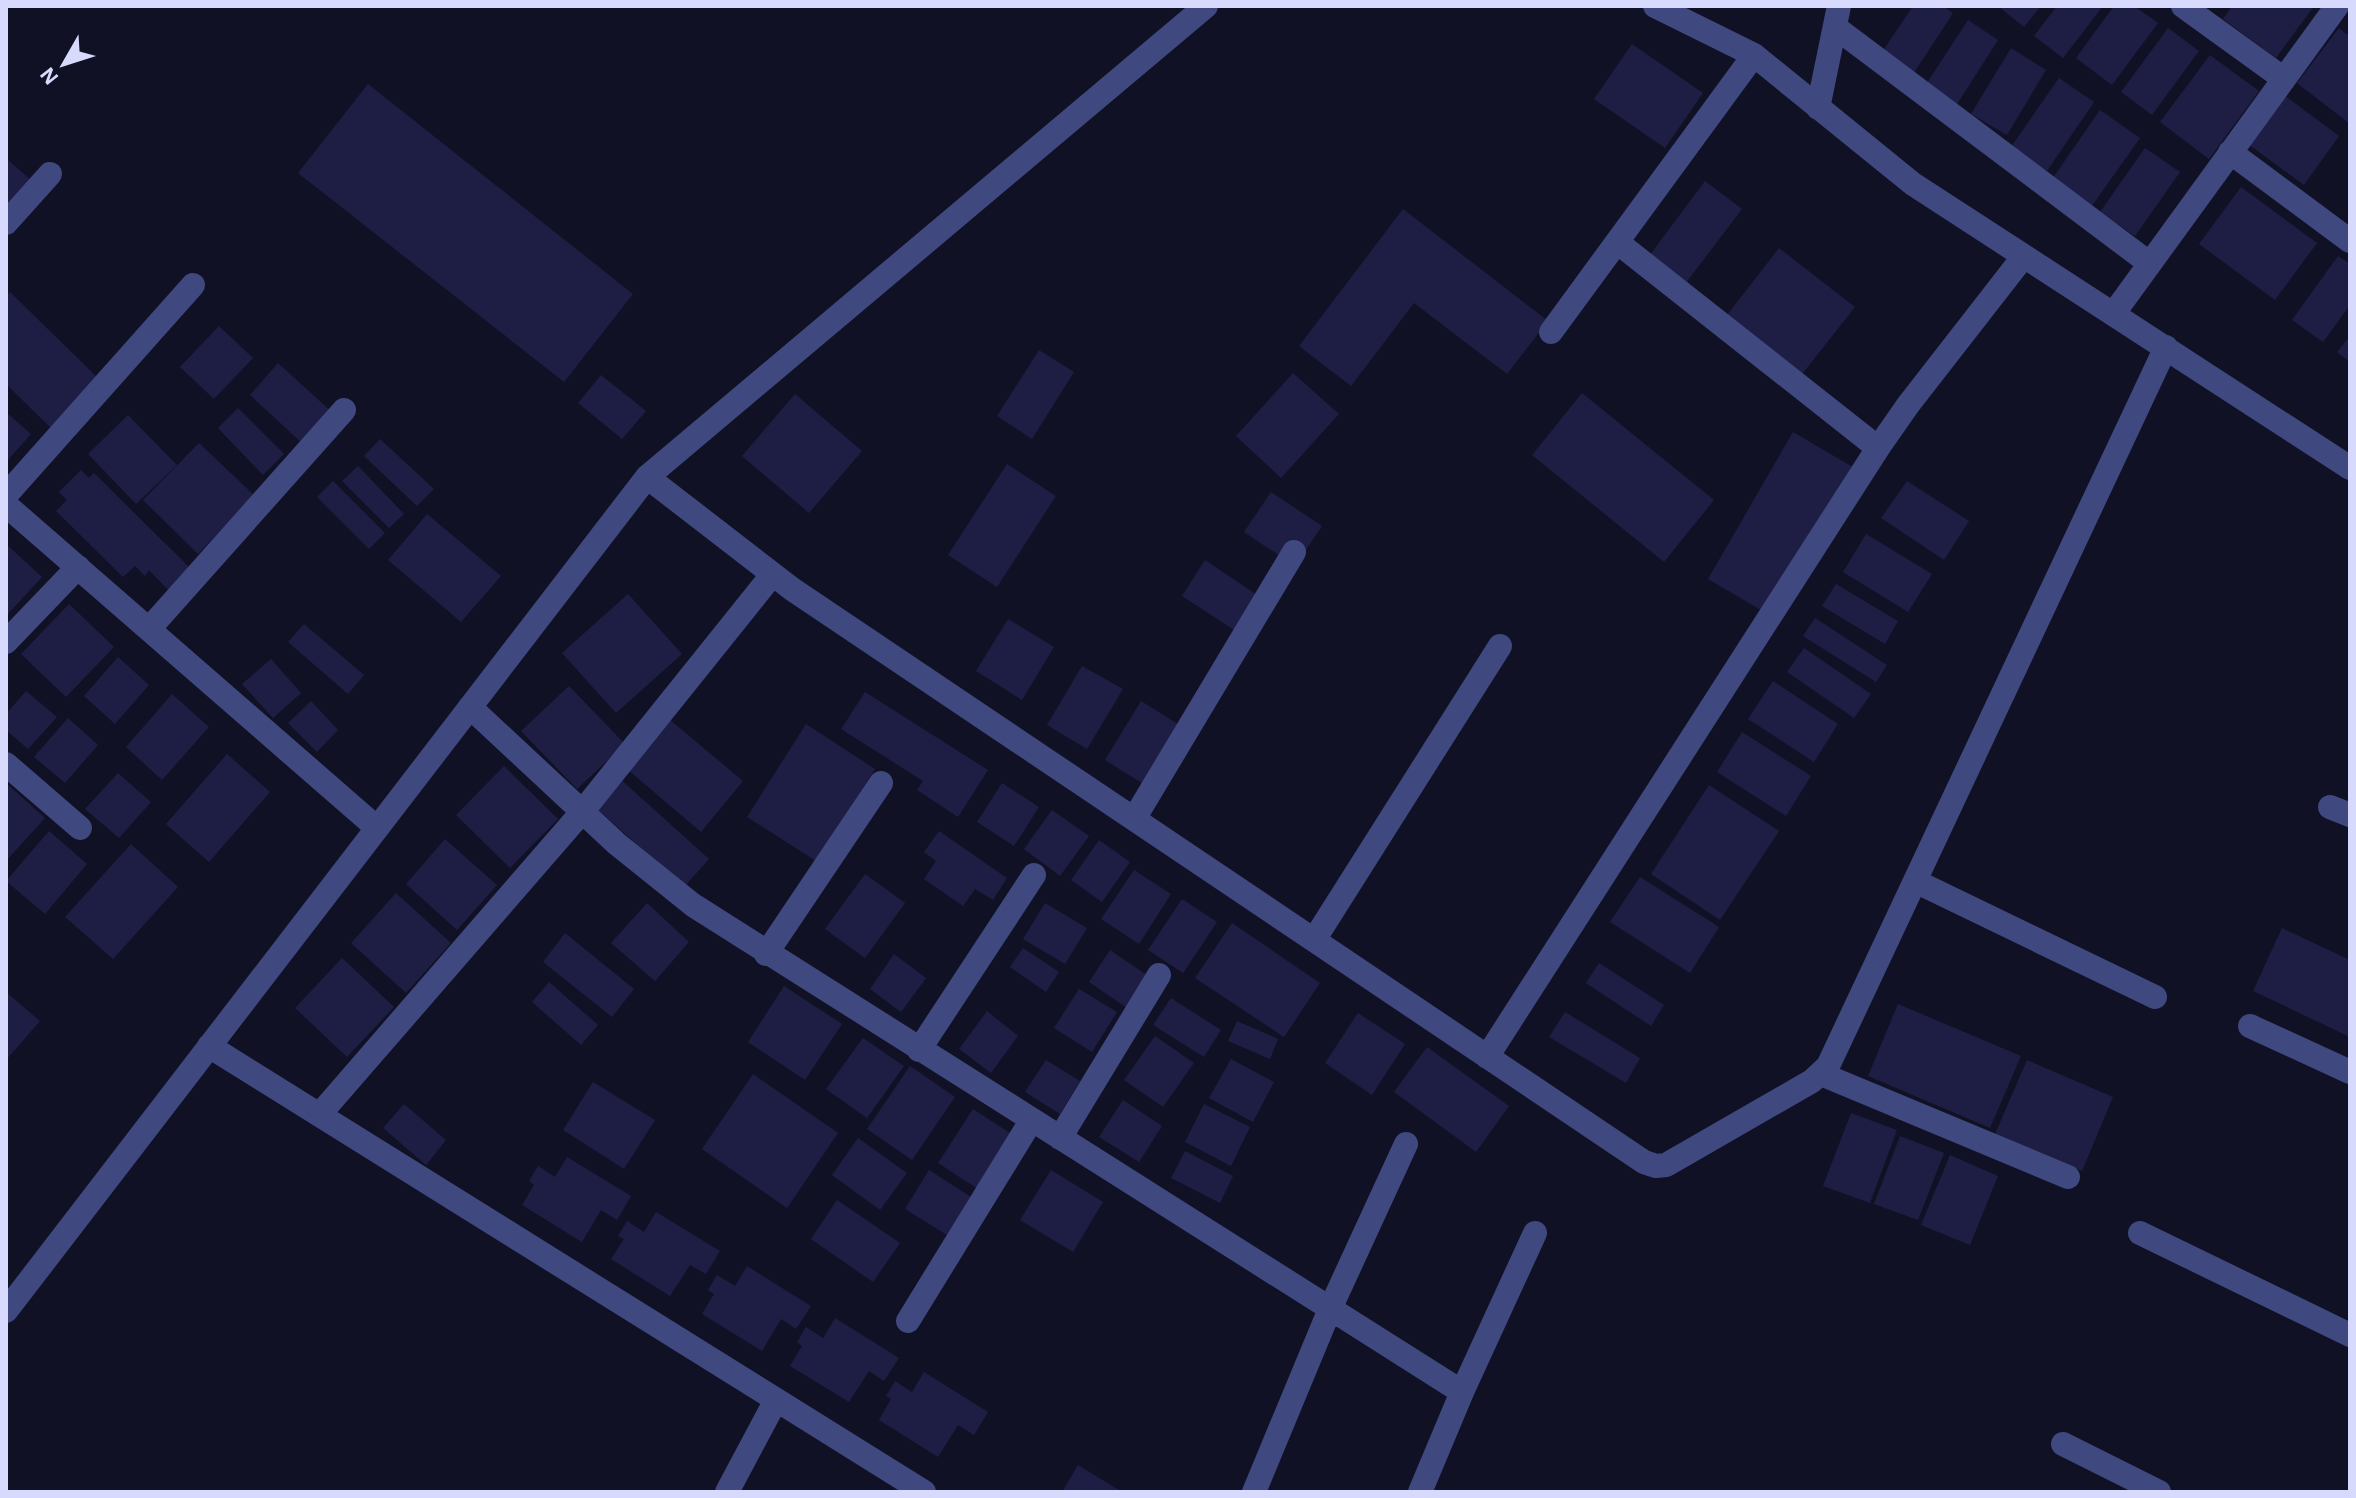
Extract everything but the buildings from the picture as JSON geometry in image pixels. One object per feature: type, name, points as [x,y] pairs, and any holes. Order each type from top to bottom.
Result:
[{"type":"street","points":[[6,1311],[647,477],[1206,6]]},
{"type":"street","points":[[1655,6],[1691,14],[1754,55],[1913,184],[2350,468]]},
{"type":"street","points":[[2183,6],[2284,79]]},
{"type":"street","points":[[2114,313],[2337,6]]},
{"type":"street","points":[[1818,108],[1837,16],[2149,263]]},
{"type":"street","points":[[1551,332],[1754,55]]},
{"type":"street","points":[[2230,152],[2350,241]]},
{"type":"street","points":[[6,223],[50,174]]},
{"type":"street","points":[[1617,242],[1878,448]]},
{"type":"street","points":[[1487,1057],[1878,448],[2024,256]]},
{"type":"street","points":[[6,495],[193,285]]},
{"type":"street","points":[[647,477],[772,575],[1644,1162],[1656,1166],[1677,1161],[1821,1074],[1828,1066],[2166,347]]},
{"type":"street","points":[[149,629],[344,410]]},
{"type":"street","points":[[6,505],[377,828]]},
{"type":"street","points":[[1134,819],[1294,552]]},
{"type":"street","points":[[6,642],[78,567]]},
{"type":"street","points":[[320,1114],[582,812],[772,575]]},
{"type":"street","points":[[1314,940],[1500,646]]},
{"type":"street","points":[[470,707],[655,877],[766,954],[1462,1392]]},
{"type":"street","points":[[6,764],[80,828]]},
{"type":"street","points":[[766,954],[881,783]]},
{"type":"street","points":[[919,1050],[1034,875]]},
{"type":"street","points":[[1915,881],[2155,997]]},
{"type":"street","points":[[1060,1138],[1159,975]]},
{"type":"street","points":[[2250,1026],[2350,1072]]},
{"type":"street","points":[[209,1046],[924,1492]]},
{"type":"street","points":[[1821,1074],[2068,1177]]},
{"type":"street","points":[[908,1321],[1031,1121]]},
{"type":"street","points":[[1254,1492],[1330,1309],[1406,1144]]},
{"type":"street","points":[[1420,1492],[1535,1233]]},
{"type":"street","points":[[2140,1233],[2350,1335]]},
{"type":"street","points":[[727,1492],[776,1400]]},
{"type":"street","points":[[2063,1444],[2159,1492]]}]
